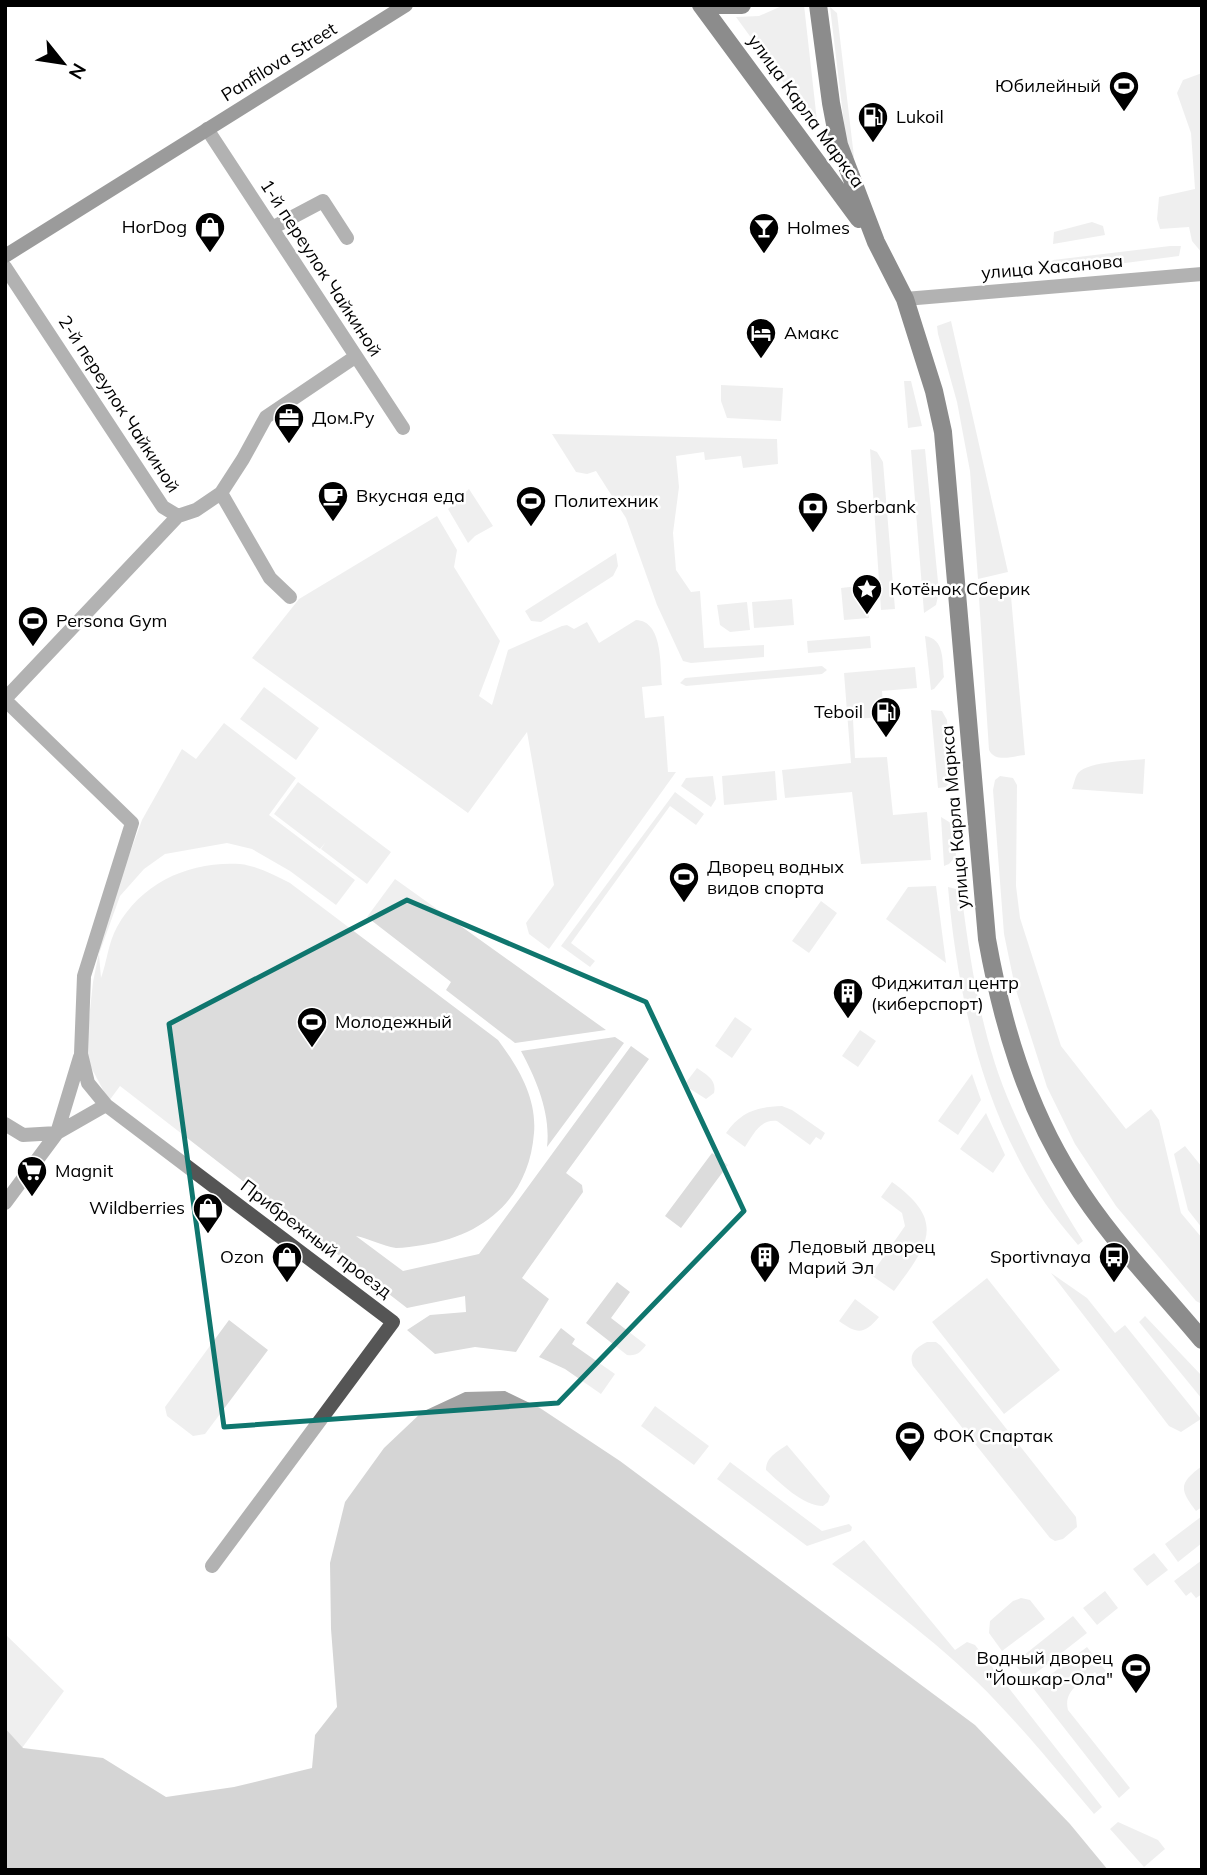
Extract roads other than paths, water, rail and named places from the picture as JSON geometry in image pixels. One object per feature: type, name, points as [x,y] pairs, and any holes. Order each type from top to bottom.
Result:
[{"type":"main road","name":"Panfilova Street","points":[[5,256],[406,5]]},
{"type":"main road","name":"улица Карла Маркса","points":[[701,5],[876,242]]},
{"type":"main road","points":[[712,5],[742,5]]},
{"type":"main road","name":"улица Карла Маркса","points":[[818,5],[839,145],[876,242],[905,299],[934,391],[946,446],[974,805],[987,939],[997,996],[1032,1102],[1049,1141],[1073,1181],[1123,1248],[1202,1340]]},
{"type":"street","name":"1-й переулок Чайкиной","points":[[207,128],[403,428]]},
{"type":"street","points":[[272,228],[323,201],[347,237]]},
{"type":"street","name":"2-й переулок Чайкиной","points":[[5,267],[163,507],[178,516],[196,510],[221,493]]},
{"type":"street","name":"улица Хасанова","points":[[905,299],[1202,274]]},
{"type":"street","points":[[290,597],[270,578],[221,493],[266,417],[355,357]]},
{"type":"street","points":[[5,1203],[57,1132],[81,1054],[84,976],[132,822],[5,700],[178,516]]},
{"type":"street","points":[[5,1124],[23,1135],[57,1132],[106,1105],[88,1083],[81,1054]]},
{"type":"street","name":"Прибрежный проезд","points":[[106,1105],[393,1322],[212,1566]]},
{"type":"place","name":"Юбилейный","points":[[1124,113]]},
{"type":"place","name":"Lukoil","points":[[873,144]]},
{"type":"place","name":"HorDog","points":[[210,254]]},
{"type":"place","name":"Holmes","points":[[764,255]]},
{"type":"place","name":"Амакс","points":[[761,360]]},
{"type":"place","name":"Дом.Ру","points":[[289,445]]},
{"type":"place","name":"Вкусная еда","points":[[333,523]]},
{"type":"place","name":"Политехник","points":[[531,528]]},
{"type":"place","name":"Sberbank","points":[[813,534]]},
{"type":"place","name":"Котёнок Сберик","points":[[867,616]]},
{"type":"place","name":"Persona Gym","points":[[33,648]]},
{"type":"place","name":"Teboil","points":[[886,739]]},
{"type":"place","name":"Дворец водных видов спорта","points":[[684,904]]},
{"type":"place","name":"Фиджитал центр (киберспорт)","points":[[848,1020]]},
{"type":"place","name":"Молодежный","points":[[312,1049]]},
{"type":"place","name":"Magnit","points":[[32,1198]]},
{"type":"place","name":"Wildberries","points":[[208,1235]]},
{"type":"place","name":"Ozon","points":[[287,1284]]},
{"type":"place","name":"Ледовый дворец Марий Эл","points":[[765,1284]]},
{"type":"place","name":"Sportivnaya","points":[[1114,1284]]},
{"type":"place","name":"ФОК Спартак","points":[[910,1463]]},
{"type":"place","name":"Водный дворец \"Йошкар-Ола\"","points":[[1136,1695]]}]
